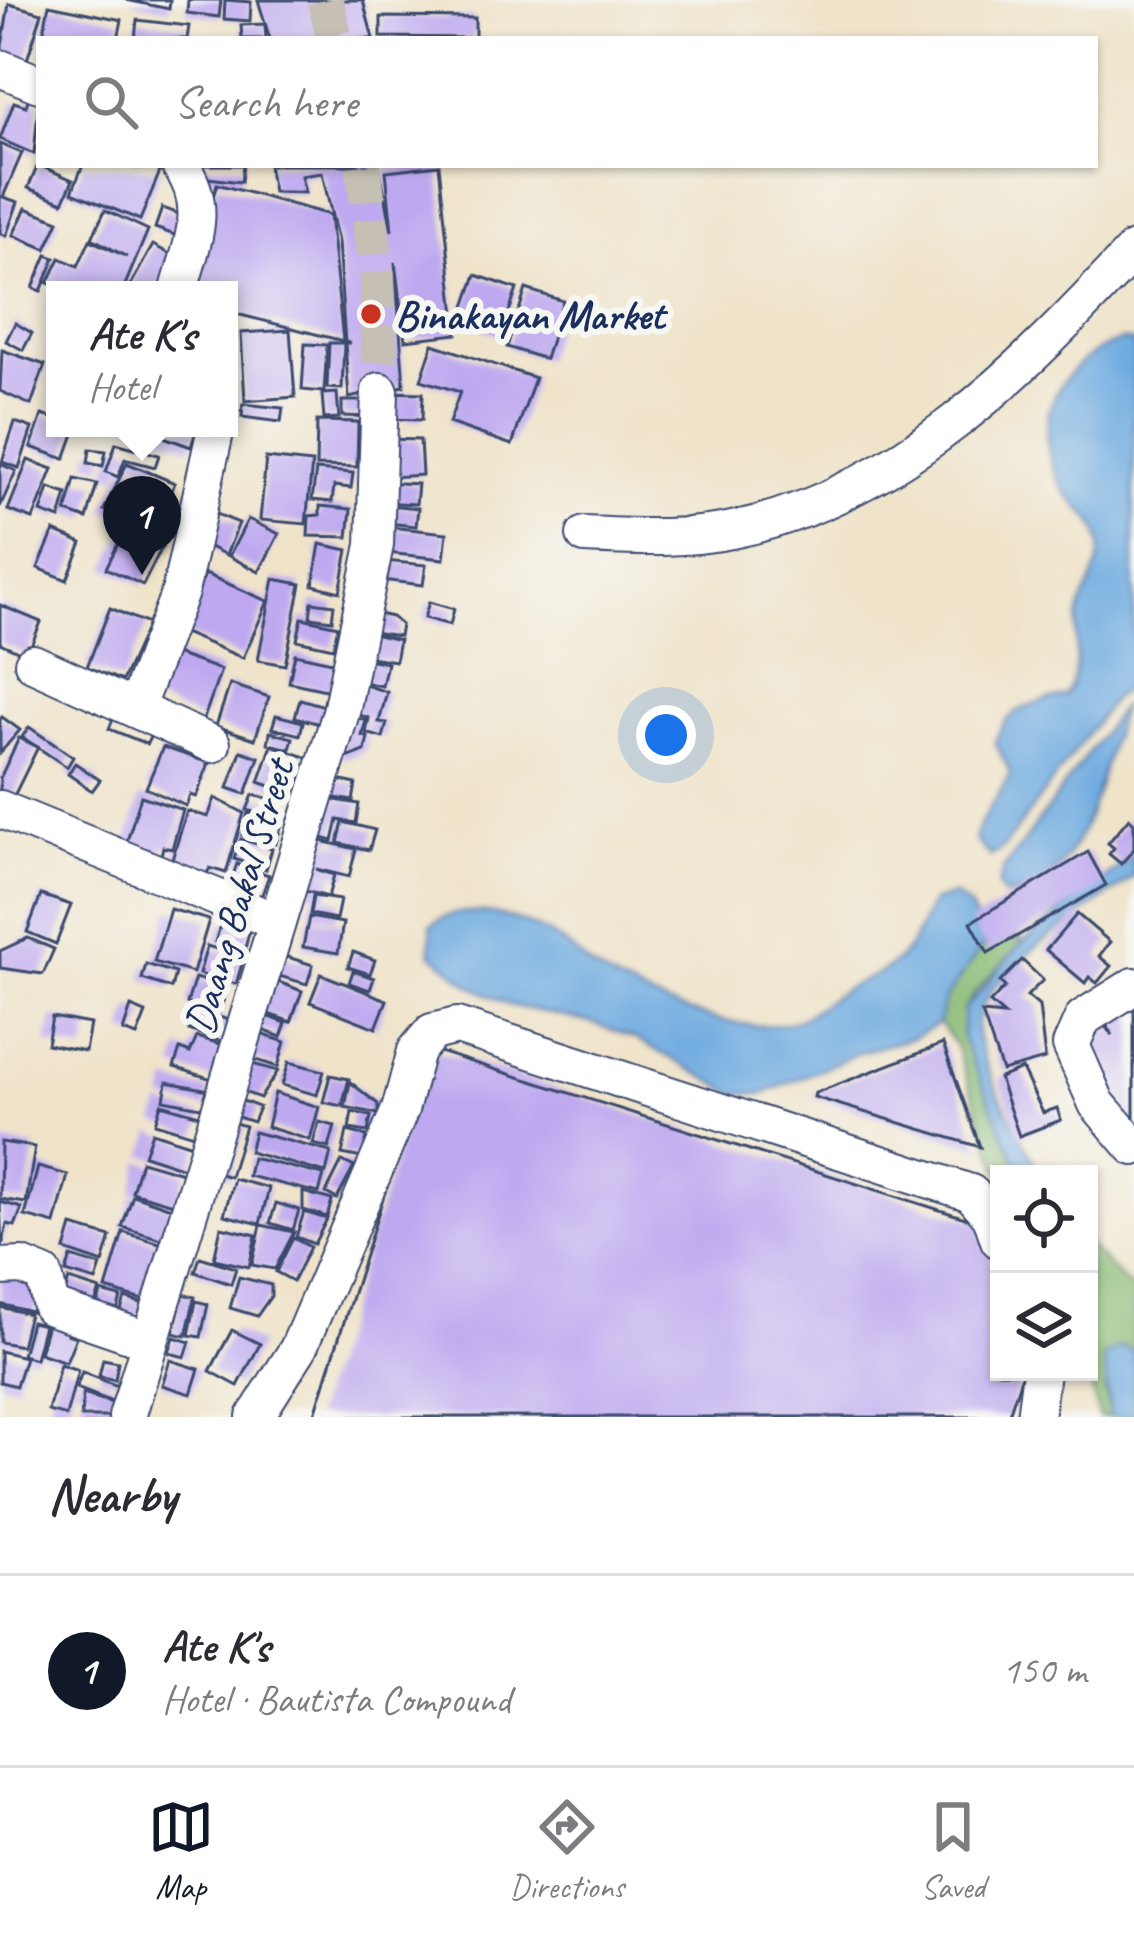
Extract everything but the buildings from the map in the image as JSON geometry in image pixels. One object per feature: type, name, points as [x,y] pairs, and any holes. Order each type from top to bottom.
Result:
[{"type":"street","points":[[0,68],[36,83]]},
{"type":"street","points":[[181,281],[199,223],[193,182],[182,168]]},
{"type":"street","points":[[585,536],[666,537],[730,531],[806,510],[884,471],[989,395],[1134,250]]},
{"type":"street","name":"Daang Bakal Street","points":[[127,1417],[359,632],[375,544],[380,391]]},
{"type":"street","points":[[135,709],[180,592],[214,437]]},
{"type":"street","points":[[33,662],[212,744]]},
{"type":"street","points":[[0,809],[277,922]]},
{"type":"street","points":[[1134,986],[1083,1018],[1071,1045],[1097,1104],[1134,1147]]},
{"type":"street","points":[[254,1417],[298,1349],[400,1110],[416,1051],[432,1032],[457,1025],[971,1193],[990,1215]]},
{"type":"street","points":[[0,1267],[22,1266],[44,1275],[50,1307],[150,1341]]},
{"type":"street","points":[[1035,1417],[1040,1381]]},
{"type":"green space","points":[[1020,938],[1022,943],[975,992],[964,1010],[962,1038],[1018,1165],[998,1165],[955,1045],[939,1023],[944,1000],[984,944]]},
{"type":"green space","points":[[1098,1255],[1134,1291],[1134,1352],[1121,1347],[1105,1389],[1110,1417],[1099,1417],[1090,1381],[1098,1381]]},
{"type":"water","points":[[1122,340],[1134,342],[1134,681],[1113,699],[1003,848],[990,856],[975,840],[1010,772],[995,742],[1014,714],[1066,695],[1074,673],[1078,617],[1100,556],[1097,529],[1066,493],[1054,469],[1047,423],[1052,402],[1078,365]]},
{"type":"water","points":[[1123,705],[1087,820],[1073,847],[1056,870],[1033,887],[1004,896],[998,886],[1003,870]]},
{"type":"water","points":[[1134,855],[1134,876],[1010,970],[990,993],[979,1016],[978,1038],[990,1073],[1036,1165],[1018,1165],[962,1038],[964,1010],[1022,943]]},
{"type":"water","points":[[953,895],[970,907],[984,944],[944,1000],[939,1023],[915,1037],[861,1052],[763,1094],[734,1093],[634,1038],[592,1023],[509,1005],[471,986],[431,953],[431,925],[460,913],[494,914],[543,931],[601,973],[665,1003],[715,1019],[784,1024],[893,964],[911,945],[932,902]]},
{"type":"water","points":[[1121,1347],[1134,1352],[1134,1417],[1110,1417],[1104,1356]]},
{"type":"tunnel","points":[[325,0],[334,36]]},
{"type":"tunnel","points":[[363,168],[377,276],[380,391]]},
{"type":"place","name":"Binakayan Market","points":[[371,314]]},
{"type":"place","name":"Ate K's","points":[[142,575]]}]
